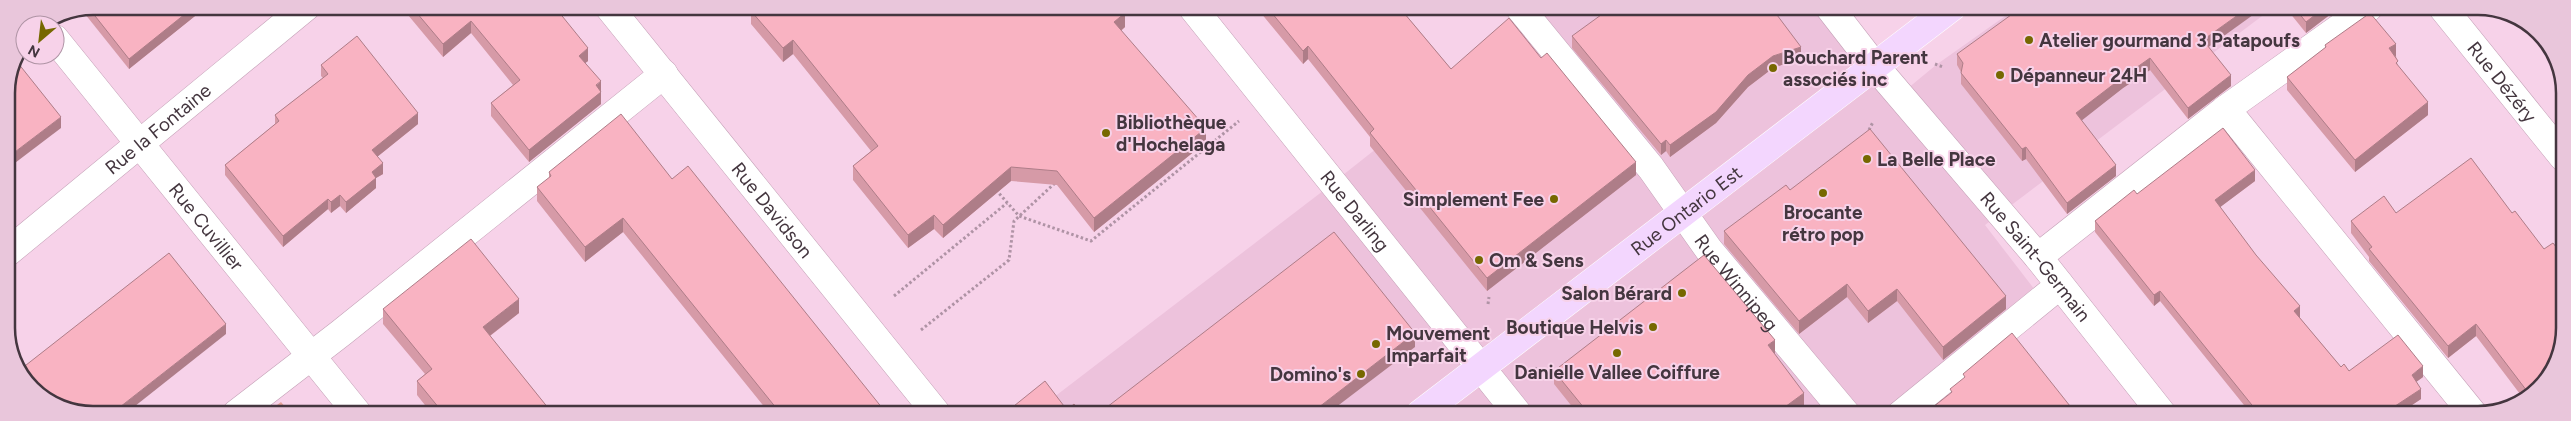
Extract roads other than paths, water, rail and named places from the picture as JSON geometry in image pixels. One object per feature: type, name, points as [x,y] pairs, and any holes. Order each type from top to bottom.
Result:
[{"type":"main road","name":"Rue Ontario Est","points":[[1431,406],[1941,15]]},
{"type":"street","name":"Rue la Fontaine","points":[[15,246],[138,142],[295,15]]},
{"type":"street","name":"Rue Davidson","points":[[615,15],[931,406]]},
{"type":"street","name":"Rue Darling","points":[[1198,15],[1512,406]]},
{"type":"street","name":"Rue Winnipeg","points":[[1525,15],[1651,168],[1709,250],[1833,406]]},
{"type":"street","name":"Rue Saint-Germain","points":[[1836,15],[1874,65],[2038,257],[2156,406]]},
{"type":"street","points":[[2038,257],[2226,110],[2358,15]]},
{"type":"street","name":"Rue Dézéry","points":[[2448,15],[2556,148]]},
{"type":"street","name":"Rue Cuvillier","points":[[65,51],[352,406]]},
{"type":"street","points":[[246,406],[312,356],[664,74]]},
{"type":"street","points":[[2226,110],[2467,406]]},
{"type":"street","points":[[1910,406],[2060,285]]},
{"type":"place","name":"Atelier gourmand 3 Patapoufs","points":[[2029,40]]},
{"type":"place","name":"Bouchard Parent associés inc","points":[[1773,68]]},
{"type":"place","name":"Dépanneur 24H","points":[[2000,75]]},
{"type":"place","name":"Bibliothèque d'Hochelaga","points":[[1106,133]]},
{"type":"place","name":"La Belle Place","points":[[1867,159]]},
{"type":"place","name":"Brocante rétro pop","points":[[1823,193]]},
{"type":"place","name":"Simplement Fee","points":[[1554,199]]},
{"type":"place","name":"Om & Sens","points":[[1479,260]]},
{"type":"place","name":"Salon Bérard","points":[[1682,293]]},
{"type":"place","name":"Boutique Helvis","points":[[1653,327]]},
{"type":"place","name":"Mouvement Imparfait","points":[[1376,344]]},
{"type":"place","name":"Danielle Vallee Coiffure","points":[[1617,353]]},
{"type":"place","name":"Domino's","points":[[1361,374]]}]
